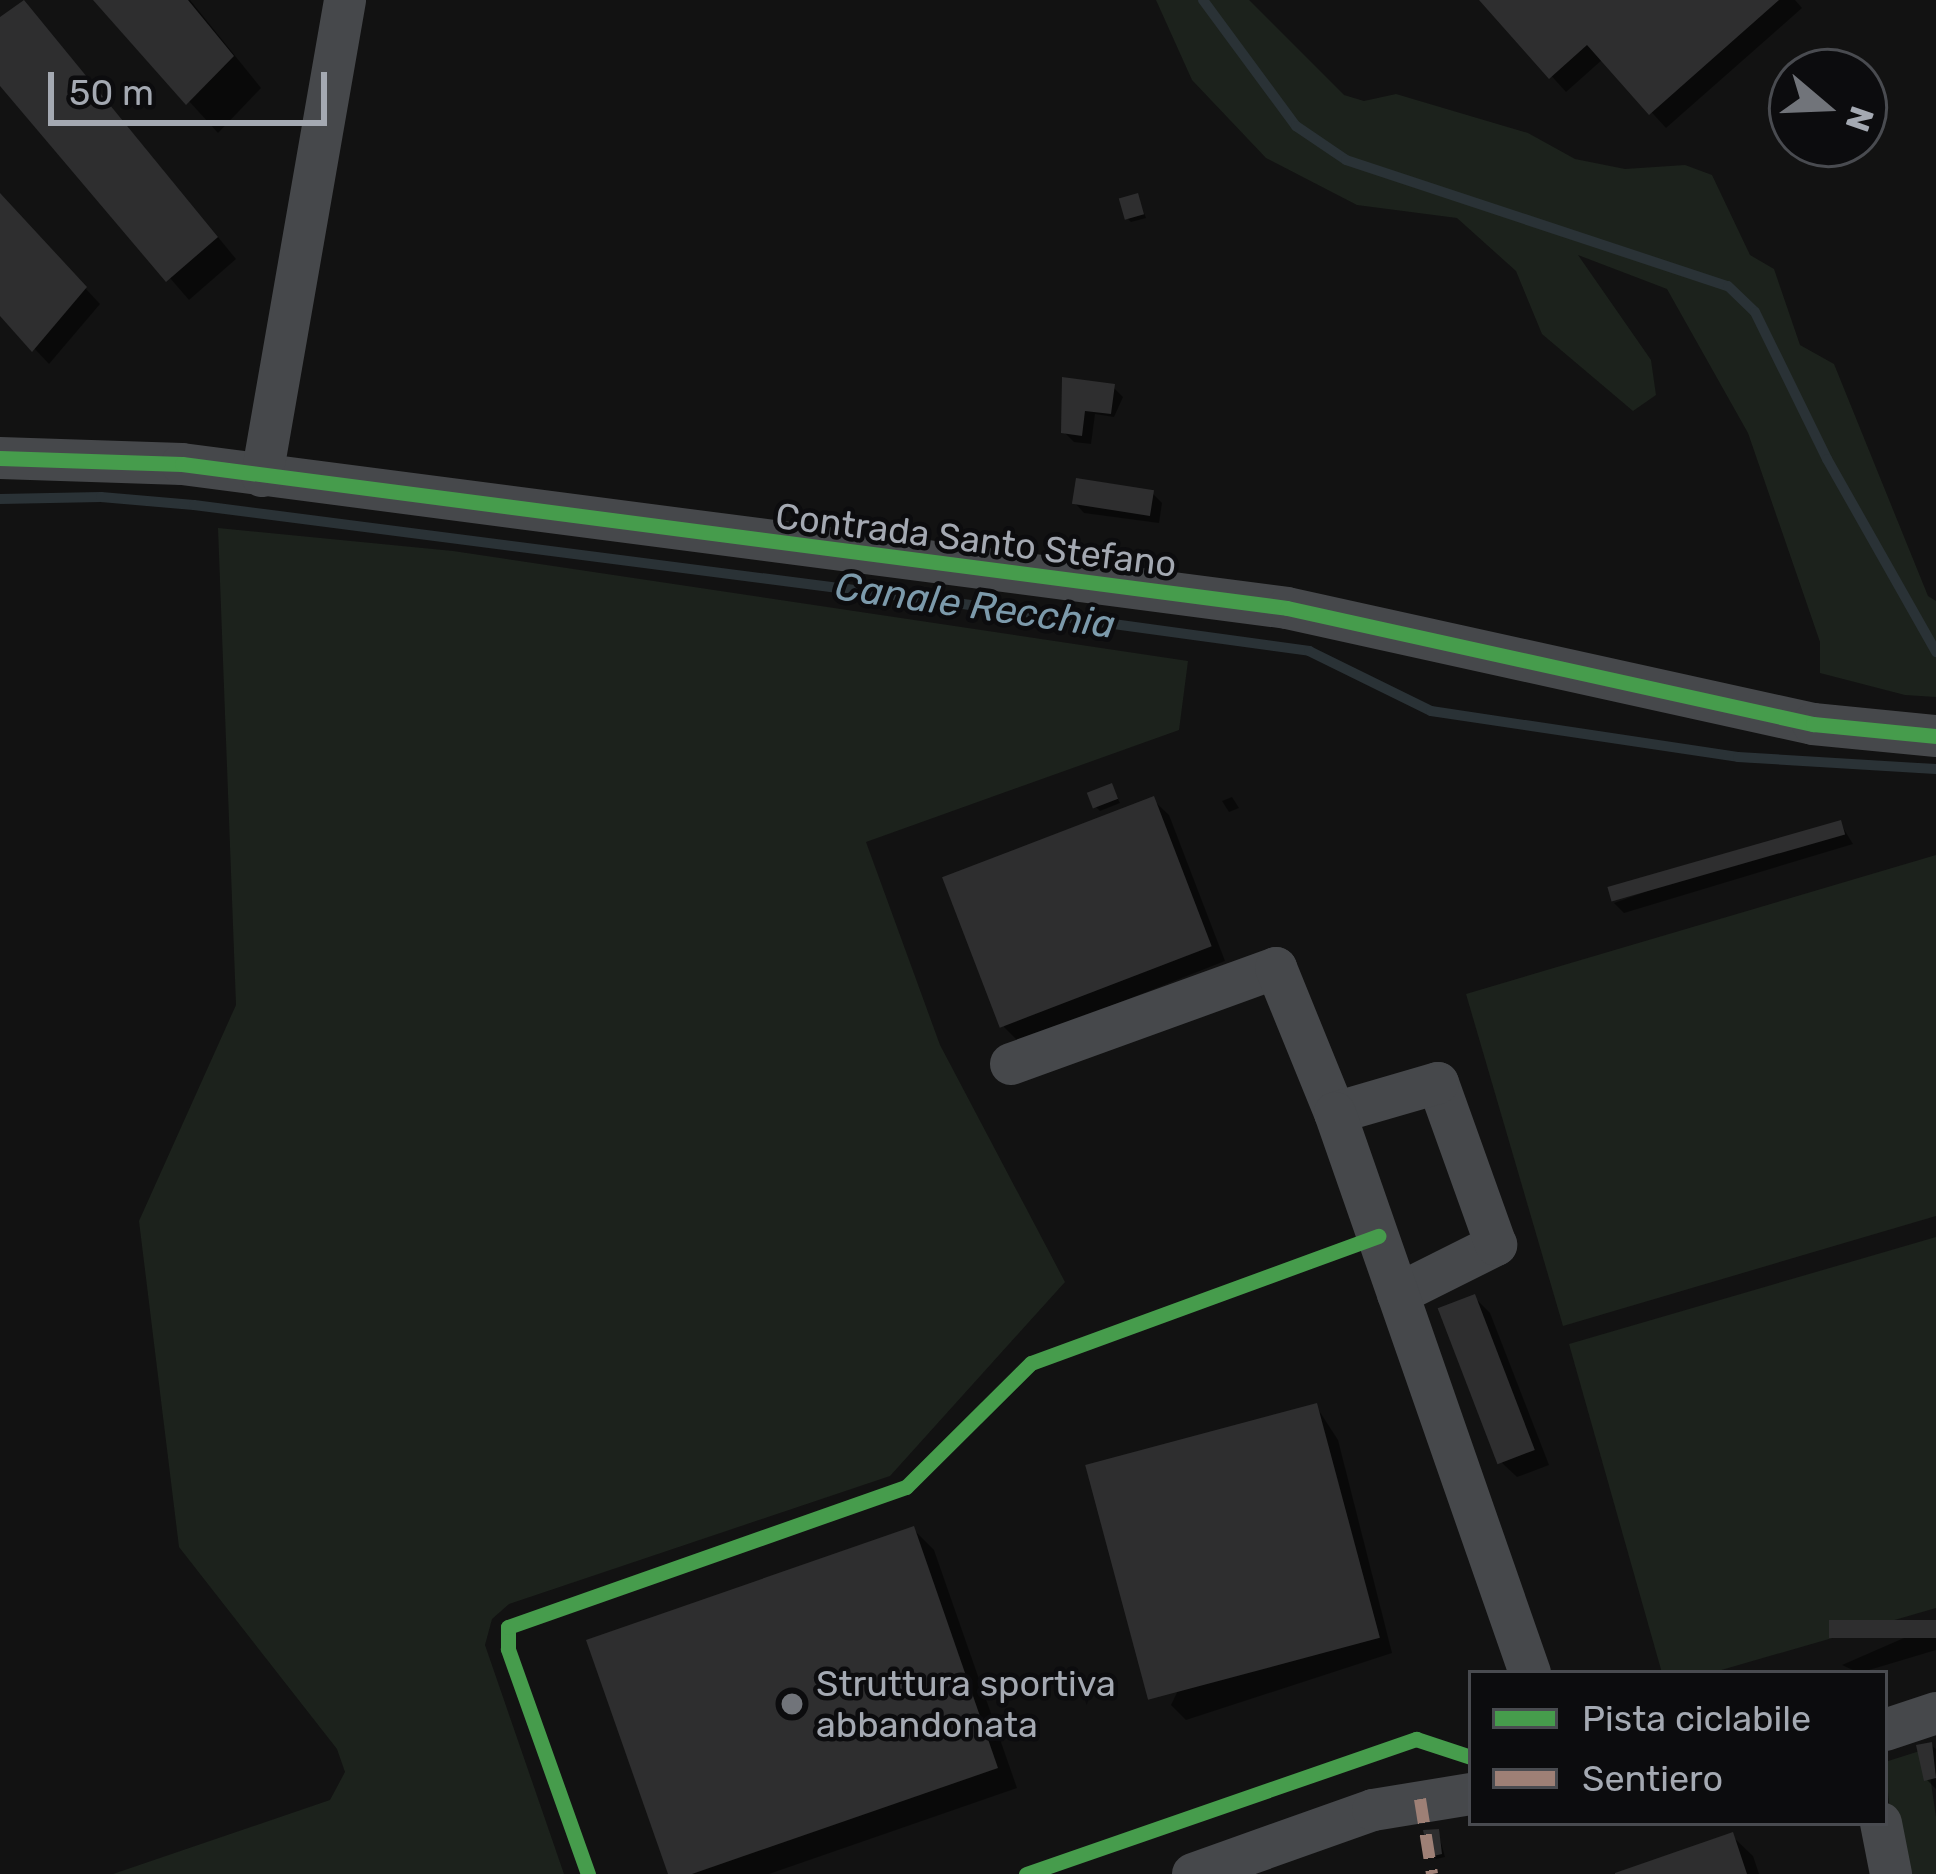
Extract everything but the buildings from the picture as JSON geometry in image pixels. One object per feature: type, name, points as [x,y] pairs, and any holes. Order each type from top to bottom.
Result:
[{"type":"street","points":[[262,476],[345,0]]},
{"type":"street","name":"Contrada Santo Stefano","points":[[0,458],[160,463],[1287,608],[1813,724],[1936,736]]},
{"type":"street","points":[[1011,1064],[1276,968],[1335,1113],[1529,1670]]},
{"type":"street","points":[[1335,1113],[1438,1083],[1496,1245],[1398,1294]]},
{"type":"street","points":[[1888,1729],[1936,1713]]},
{"type":"street","points":[[1193,1874],[1373,1810],[1468,1794]]},
{"type":"street","points":[[1882,1826],[1891,1874]]},
{"type":"shaded area","points":[[1156,0],[1249,0],[1344,95],[1364,101],[1396,94],[1528,133],[1575,159],[1625,169],[1685,165],[1712,175],[1750,255],[1774,269],[1800,345],[1834,364],[1928,596],[1936,601],[1936,697],[1905,695],[1820,673],[1820,642],[1748,433],[1667,289],[1578,255],[1651,360],[1656,395],[1633,411],[1542,334],[1516,271],[1457,218],[1357,205],[1266,158],[1192,80]]},
{"type":"shaded area","points":[[218,528],[453,551],[1188,661],[1179,730],[866,842],[940,1045],[1065,1282],[890,1476],[509,1604],[492,1619],[485,1645],[564,1874],[113,1874],[330,1800],[345,1772],[337,1749],[179,1547],[139,1221],[236,1005]]},
{"type":"shaded area","points":[[1936,855],[1936,1216],[1563,1326],[1466,994]]},
{"type":"shaded area","points":[[1936,1237],[1936,1608],[1721,1670],[1661,1670],[1569,1344]]},
{"type":"shaded area","points":[[1926,1749],[1936,1817],[1936,1874],[1896,1874],[1888,1761]]},
{"type":"waterway","points":[[1203,0],[1296,126],[1346,160],[1728,286],[1755,312],[1827,459],[1936,652]]},
{"type":"waterway","name":"Canale Recchia","points":[[0,499],[101,497],[194,505],[1309,651],[1431,711],[1738,757],[1936,769]]},
{"type":"marked path","points":[[1420,1799],[1432,1874]]},
{"type":"cycle path","points":[[0,458],[182,464],[1287,608],[1813,724],[1936,736]]},
{"type":"cycle path","points":[[588,1874],[508,1649],[508,1627],[906,1487],[1031,1363],[1378,1236]]},
{"type":"cycle path","points":[[1026,1874],[1416,1739],[1468,1756]]},
{"type":"place","name":"Struttura sportiva abbandonata","points":[[792,1704]]}]
